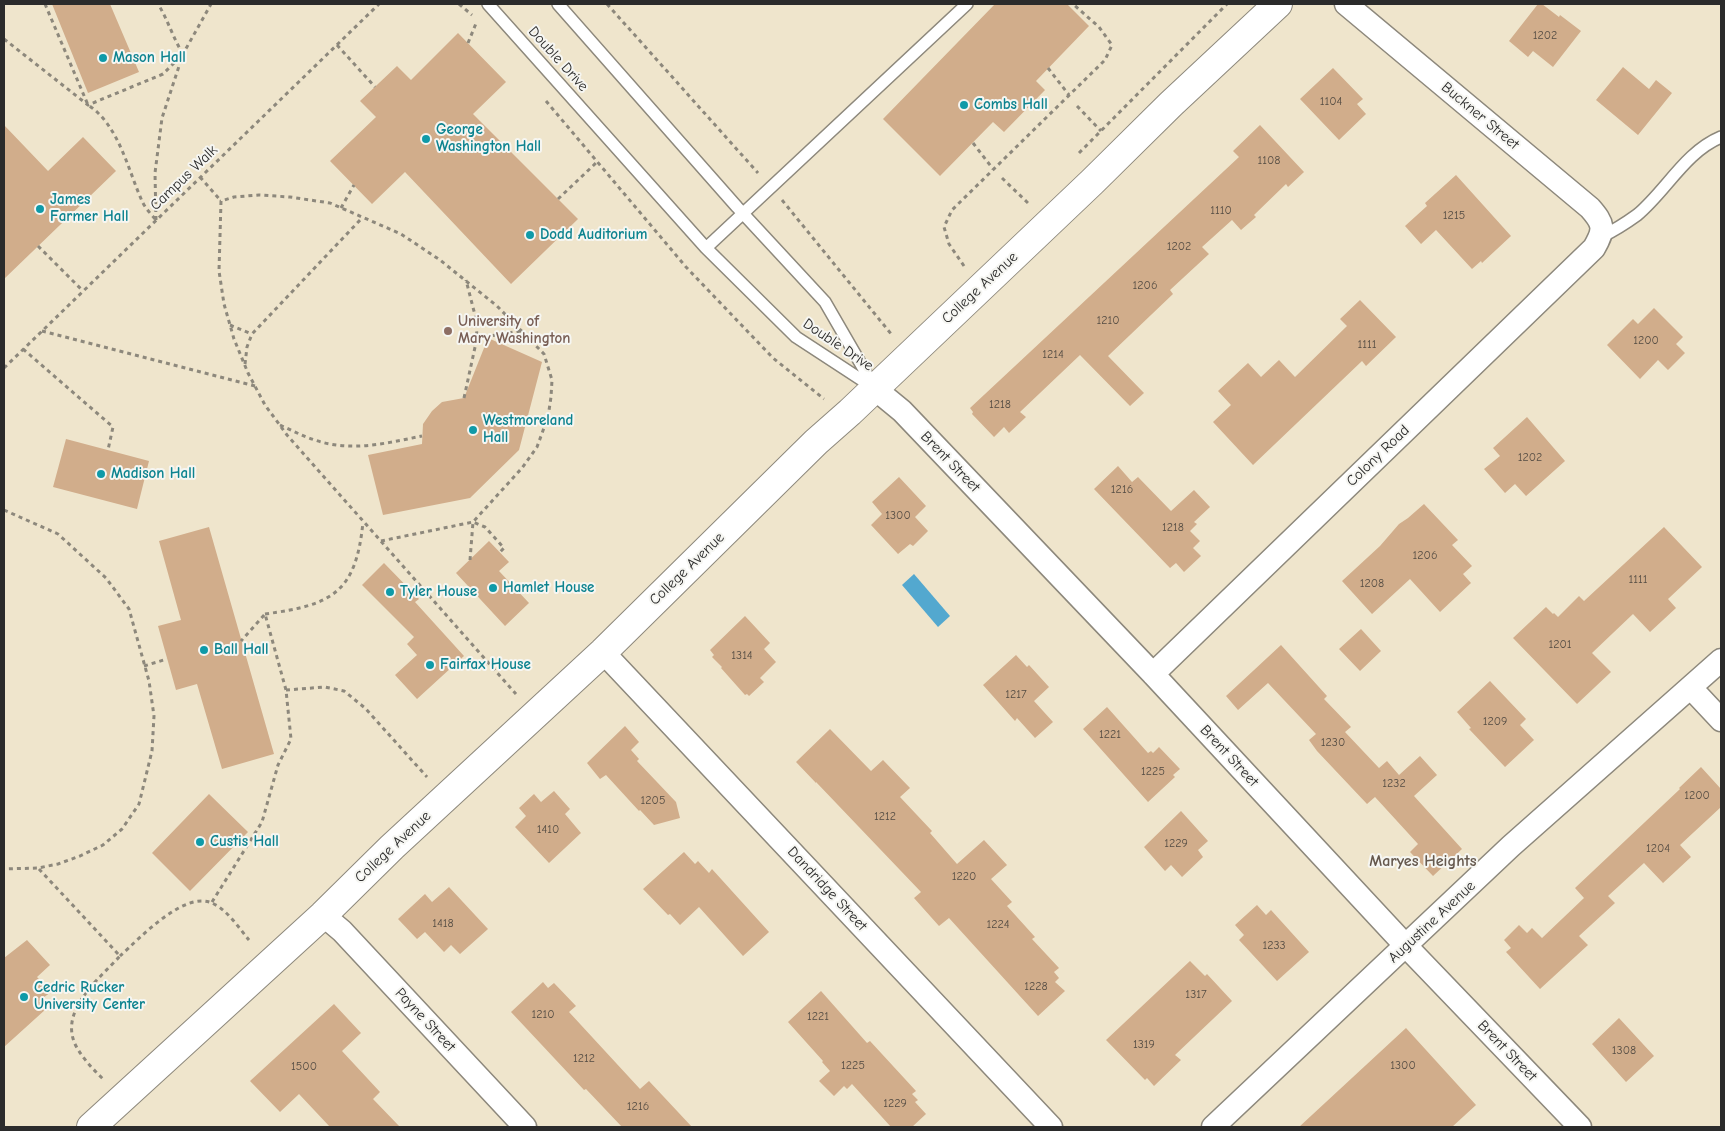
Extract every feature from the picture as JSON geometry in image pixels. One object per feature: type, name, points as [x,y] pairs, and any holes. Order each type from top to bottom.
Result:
[{"type":"street","name":"College Avenue","points":[[91,1127],[323,915],[392,847],[603,652],[874,388],[1278,4]]},
{"type":"street","name":"Buckner Street","points":[[1346,4],[1590,208],[1599,219],[1602,228],[1601,236]]},
{"type":"street","name":"Colony Road","points":[[1153,674],[1594,248],[1601,236]]},
{"type":"street","name":"Brent Street","points":[[874,388],[902,412],[1153,674],[1406,946],[1580,1127]]},
{"type":"street","name":"Dandridge Street","points":[[603,652],[1051,1127]]},
{"type":"street","name":"Augustine Avenue","points":[[1213,1127],[1512,846],[1721,660]]},
{"type":"street","points":[[1691,688],[1721,720]]},
{"type":"street","name":"Payne Street","points":[[323,915],[342,931],[525,1127]]},
{"type":"lane","name":"Double Drive","points":[[558,4],[743,214],[825,302],[874,388]]},
{"type":"lane","points":[[706,248],[967,4]]},
{"type":"lane","name":"Double Drive","points":[[495,6],[706,248],[796,337],[874,388]]},
{"type":"lane","points":[[1601,236],[1638,214],[1696,152],[1721,137]]},
{"type":"path","points":[[46,4],[88,105]]},
{"type":"path","points":[[158,4],[166,18],[175,42],[183,54]]},
{"type":"path","points":[[156,220],[155,173],[162,118],[183,54],[211,4]]},
{"type":"path","name":"Campus Walk","points":[[4,368],[379,4]]},
{"type":"path","points":[[459,4],[484,27]]},
{"type":"path","points":[[607,4],[771,188],[893,335]]},
{"type":"path","points":[[970,261],[964,267],[949,244],[944,226],[952,210],[1105,60],[1112,45],[1099,27],[1073,4]]},
{"type":"path","points":[[1075,158],[1227,4]]},
{"type":"path","points":[[468,43],[478,20]]},
{"type":"path","points":[[4,40],[88,105],[100,112],[131,169],[143,203],[156,220]]},
{"type":"path","points":[[337,45],[375,87]]},
{"type":"path","points":[[88,105],[162,74],[183,54]]},
{"type":"path","points":[[1048,68],[1069,96]]},
{"type":"path","points":[[541,94],[686,267],[773,358],[828,402]]},
{"type":"path","points":[[1077,106],[1101,131]]},
{"type":"path","points":[[973,143],[993,169]]},
{"type":"path","points":[[558,199],[597,162]]},
{"type":"path","points":[[200,178],[221,201],[219,271],[224,304],[245,366],[265,405],[363,521],[516,694]]},
{"type":"path","points":[[1002,178],[1029,204]]},
{"type":"path","points":[[341,208],[354,185]]},
{"type":"path","points":[[221,201],[234,196],[259,195],[330,203],[401,234],[440,260],[497,306],[544,354],[552,380],[548,417],[537,447],[522,468],[472,522],[470,560]]},
{"type":"path","points":[[1022,211],[1036,198]]},
{"type":"path","points":[[245,366],[247,346],[252,334],[362,218]]},
{"type":"path","points":[[38,246],[83,291]]},
{"type":"path","points":[[464,398],[477,338],[476,319],[466,280]]},
{"type":"path","points":[[230,325],[252,334]]},
{"type":"path","points":[[42,331],[255,386]]},
{"type":"path","points":[[477,338],[521,331]]},
{"type":"path","points":[[23,349],[113,428],[108,450]]},
{"type":"path","points":[[280,425],[308,438],[331,444],[378,445],[422,436]]},
{"type":"path","points":[[4,510],[58,534],[106,578],[130,609],[149,681],[154,716],[152,751],[139,804],[122,829],[103,845],[58,864],[38,868],[4,869]]},
{"type":"path","points":[[241,641],[265,614],[298,610],[327,598],[343,586],[354,569],[360,547],[363,521]]},
{"type":"path","points":[[381,541],[472,522],[485,527],[504,548],[500,552]]},
{"type":"path","points":[[212,902],[262,822],[278,765],[291,739],[286,690],[265,614]]},
{"type":"path","points":[[144,666],[167,659]]},
{"type":"path","points":[[286,690],[325,687],[344,691],[365,708],[427,777]]},
{"type":"path","points":[[38,868],[120,956]]},
{"type":"path","points":[[103,1079],[86,1061],[75,1044],[72,1027],[75,1011],[83,997],[120,956],[171,911],[195,901],[212,902],[222,910],[249,940]]},
{"type":"water","points":[[914,574],[950,616],[938,627],[902,585]]},
{"type":"building","name":"Mason Hall","points":[[52,4],[110,4],[139,72],[88,93]]},
{"type":"building","name":"Combs Hall","points":[[995,4],[1067,4],[1089,26],[1036,81],[1045,90],[1004,132],[993,122],[940,176],[883,119]]},
{"type":"building","points":[[1538,4],[1542,4],[1559,17],[1560,15],[1581,31],[1553,67],[1533,51],[1528,57],[1509,41]]},
{"type":"building","name":"George Washington Hall","points":[[458,33],[506,82],[473,114],[578,219],[511,284],[405,172],[372,204],[330,161],[376,117],[360,101],[397,66],[411,80]]},
{"type":"building","points":[[1623,67],[1649,89],[1656,80],[1672,93],[1638,135],[1596,100]]},
{"type":"building","points":[[1333,68],[1363,99],[1357,104],[1366,114],[1339,140],[1300,99]]},
{"type":"building","name":"James Farmer Hall","points":[[4,125],[48,171],[83,137],[116,171],[4,279]]},
{"type":"building","points":[[1260,125],[1304,172],[1288,187],[1286,184],[1254,215],[1256,217],[1241,230],[1232,220],[1202,247],[1209,254],[1170,290],[1173,294],[1108,356],[1144,393],[1130,406],[1080,355],[1020,412],[1026,417],[1009,433],[1004,427],[994,437],[972,414],[973,412],[970,408],[1239,157],[1233,151]]},
{"type":"building","points":[[1456,175],[1511,236],[1482,263],[1481,261],[1472,269],[1436,230],[1421,244],[1405,226],[1427,206],[1425,203]]},
{"type":"building","points":[[1360,300],[1396,337],[1366,366],[1362,361],[1253,465],[1213,422],[1231,405],[1218,391],[1248,363],[1261,377],[1279,360],[1295,377],[1347,326],[1340,319]]},
{"type":"building","points":[[1654,308],[1683,337],[1676,344],[1685,353],[1668,370],[1658,360],[1640,379],[1607,345],[1633,319],[1638,324]]},
{"type":"building","name":"Westmoreland Hall","points":[[488,338],[542,362],[519,450],[470,498],[383,515],[368,455],[422,444],[423,424],[432,411],[442,402],[464,398]]},
{"type":"building","points":[[1527,417],[1565,461],[1526,496],[1515,484],[1505,493],[1484,469],[1500,456],[1493,448]]},
{"type":"building","name":"Madison Hall","points":[[66,439],[149,461],[137,509],[53,487]]},
{"type":"building","points":[[1118,466],[1132,482],[1138,477],[1171,511],[1194,490],[1210,507],[1194,522],[1197,524],[1190,531],[1200,541],[1193,548],[1201,556],[1184,572],[1176,563],[1170,568],[1094,489]]},
{"type":"building","points":[[899,477],[926,506],[915,517],[928,531],[913,546],[910,544],[898,554],[871,525],[882,514],[872,502]]},
{"type":"building","points":[[1424,504],[1458,540],[1452,545],[1472,566],[1463,574],[1471,583],[1440,612],[1410,579],[1372,614],[1342,581],[1380,546],[1399,524]]},
{"type":"building","name":"Ball Hall","points":[[209,527],[274,754],[222,769],[197,684],[176,690],[158,626],[181,620],[159,541]]},
{"type":"building","points":[[1664,527],[1702,567],[1668,599],[1676,608],[1650,632],[1633,614],[1592,653],[1611,672],[1577,704],[1513,638],[1546,607],[1558,617],[1579,596],[1584,601]]},
{"type":"building","name":"Hamlet House","points":[[489,541],[509,562],[499,571],[529,603],[505,626],[456,573]]},
{"type":"building","points":[[384,563],[419,599],[415,602],[464,656],[417,699],[395,675],[417,655],[407,644],[414,637],[362,585]]},
{"type":"building","points":[[745,616],[770,643],[764,649],[776,662],[760,678],[764,682],[749,696],[745,695],[721,668],[712,657],[714,655],[710,650]]},
{"type":"building","points":[[1361,629],[1381,651],[1360,671],[1339,649]]},
{"type":"building","points":[[1281,645],[1327,696],[1324,699],[1351,727],[1345,732],[1379,768],[1387,761],[1399,775],[1420,756],[1437,775],[1414,796],[1462,849],[1433,876],[1410,852],[1418,844],[1375,797],[1367,804],[1317,751],[1309,740],[1316,734],[1268,683],[1238,710],[1226,696]]},
{"type":"building","points":[[1016,655],[1027,667],[1029,665],[1049,687],[1034,701],[1053,722],[1035,738],[1017,718],[1015,721],[983,685]]},
{"type":"building","points":[[1490,681],[1526,719],[1520,725],[1534,740],[1505,767],[1469,729],[1471,728],[1457,712]]},
{"type":"building","points":[[1107,707],[1148,753],[1151,751],[1153,753],[1159,747],[1180,769],[1173,775],[1175,777],[1148,802],[1083,729]]},
{"type":"building","points":[[625,726],[639,742],[631,750],[639,759],[637,761],[676,802],[680,818],[654,825],[606,775],[600,779],[587,763]]},
{"type":"building","points":[[830,729],[871,771],[883,760],[910,788],[900,797],[932,831],[930,833],[957,864],[984,840],[1007,865],[991,879],[1012,902],[1007,906],[1035,937],[1032,939],[1059,968],[1054,972],[1059,978],[1055,982],[1065,991],[1038,1016],[949,918],[939,926],[914,898],[921,892],[796,762]]},
{"type":"building","points":[[1701,767],[1721,789],[1721,807],[1680,845],[1691,857],[1663,883],[1644,863],[1608,896],[1615,903],[1579,936],[1588,945],[1540,989],[1506,952],[1511,948],[1504,940],[1519,925],[1527,933],[1532,928],[1542,938],[1584,898],[1575,888]]},
{"type":"building","points":[[554,791],[570,809],[565,814],[581,833],[549,863],[515,827],[526,816],[519,808],[534,794],[541,802]]},
{"type":"building","name":"Custis Hall","points":[[209,794],[248,832],[190,891],[152,853]]},
{"type":"building","points":[[1181,811],[1208,841],[1198,850],[1203,857],[1182,877],[1171,865],[1165,871],[1144,847]]},
{"type":"building","points":[[684,852],[695,864],[698,861],[709,873],[712,869],[769,932],[743,956],[699,907],[680,925],[643,889]]},
{"type":"building","points":[[449,887],[488,929],[460,954],[451,945],[444,952],[425,932],[417,939],[398,919],[425,894],[432,902]]},
{"type":"building","points":[[1257,905],[1266,915],[1271,910],[1309,952],[1277,981],[1239,940],[1244,935],[1235,925]]},
{"type":"building","name":"Cedric Rucker University Center","points":[[27,940],[50,965],[37,977],[51,992],[39,1001],[46,1009],[4,1047],[4,958]]},
{"type":"building","points":[[1190,961],[1205,976],[1207,974],[1232,1001],[1175,1055],[1181,1060],[1154,1086],[1147,1078],[1145,1080],[1106,1040]]},
{"type":"building","points":[[543,982],[548,988],[554,983],[576,1006],[569,1012],[640,1089],[649,1081],[692,1127],[622,1127],[586,1089],[584,1090],[511,1012]]},
{"type":"building","points":[[821,991],[867,1043],[870,1041],[916,1091],[912,1094],[918,1100],[915,1102],[926,1114],[912,1127],[891,1127],[852,1084],[847,1089],[844,1086],[834,1096],[819,1081],[830,1071],[788,1022]]},
{"type":"building","points":[[334,1004],[361,1033],[342,1051],[380,1092],[373,1099],[400,1127],[330,1127],[299,1094],[280,1112],[250,1081]]},
{"type":"building","points":[[1619,1018],[1654,1056],[1626,1082],[1592,1044]]},
{"type":"building","points":[[1406,1028],[1476,1105],[1452,1127],[1299,1127]]},
{"type":"place","name":"Mason Hall","points":[[103,58]]},
{"type":"place","name":"Combs Hall","points":[[964,105]]},
{"type":"place","name":"George Washington Hall","points":[[426,139]]},
{"type":"place","name":"James Farmer Hall","points":[[40,209]]},
{"type":"place","name":"Dodd Auditorium","points":[[530,235]]},
{"type":"place","name":"University of Mary Washington","points":[[448,331]]},
{"type":"place","name":"Westmoreland Hall","points":[[473,430]]},
{"type":"place","name":"Madison Hall","points":[[101,474]]},
{"type":"place","name":"Hamlet House","points":[[493,588]]},
{"type":"place","name":"Tyler House","points":[[390,592]]},
{"type":"place","name":"Ball Hall","points":[[204,650]]},
{"type":"place","name":"Fairfax House","points":[[430,665]]},
{"type":"place","name":"Custis Hall","points":[[200,842]]},
{"type":"place","name":"Cedric Rucker University Center","points":[[24,997]]},
{"type":"district","name":"Maryes Heights","points":[[1423,861]]}]
